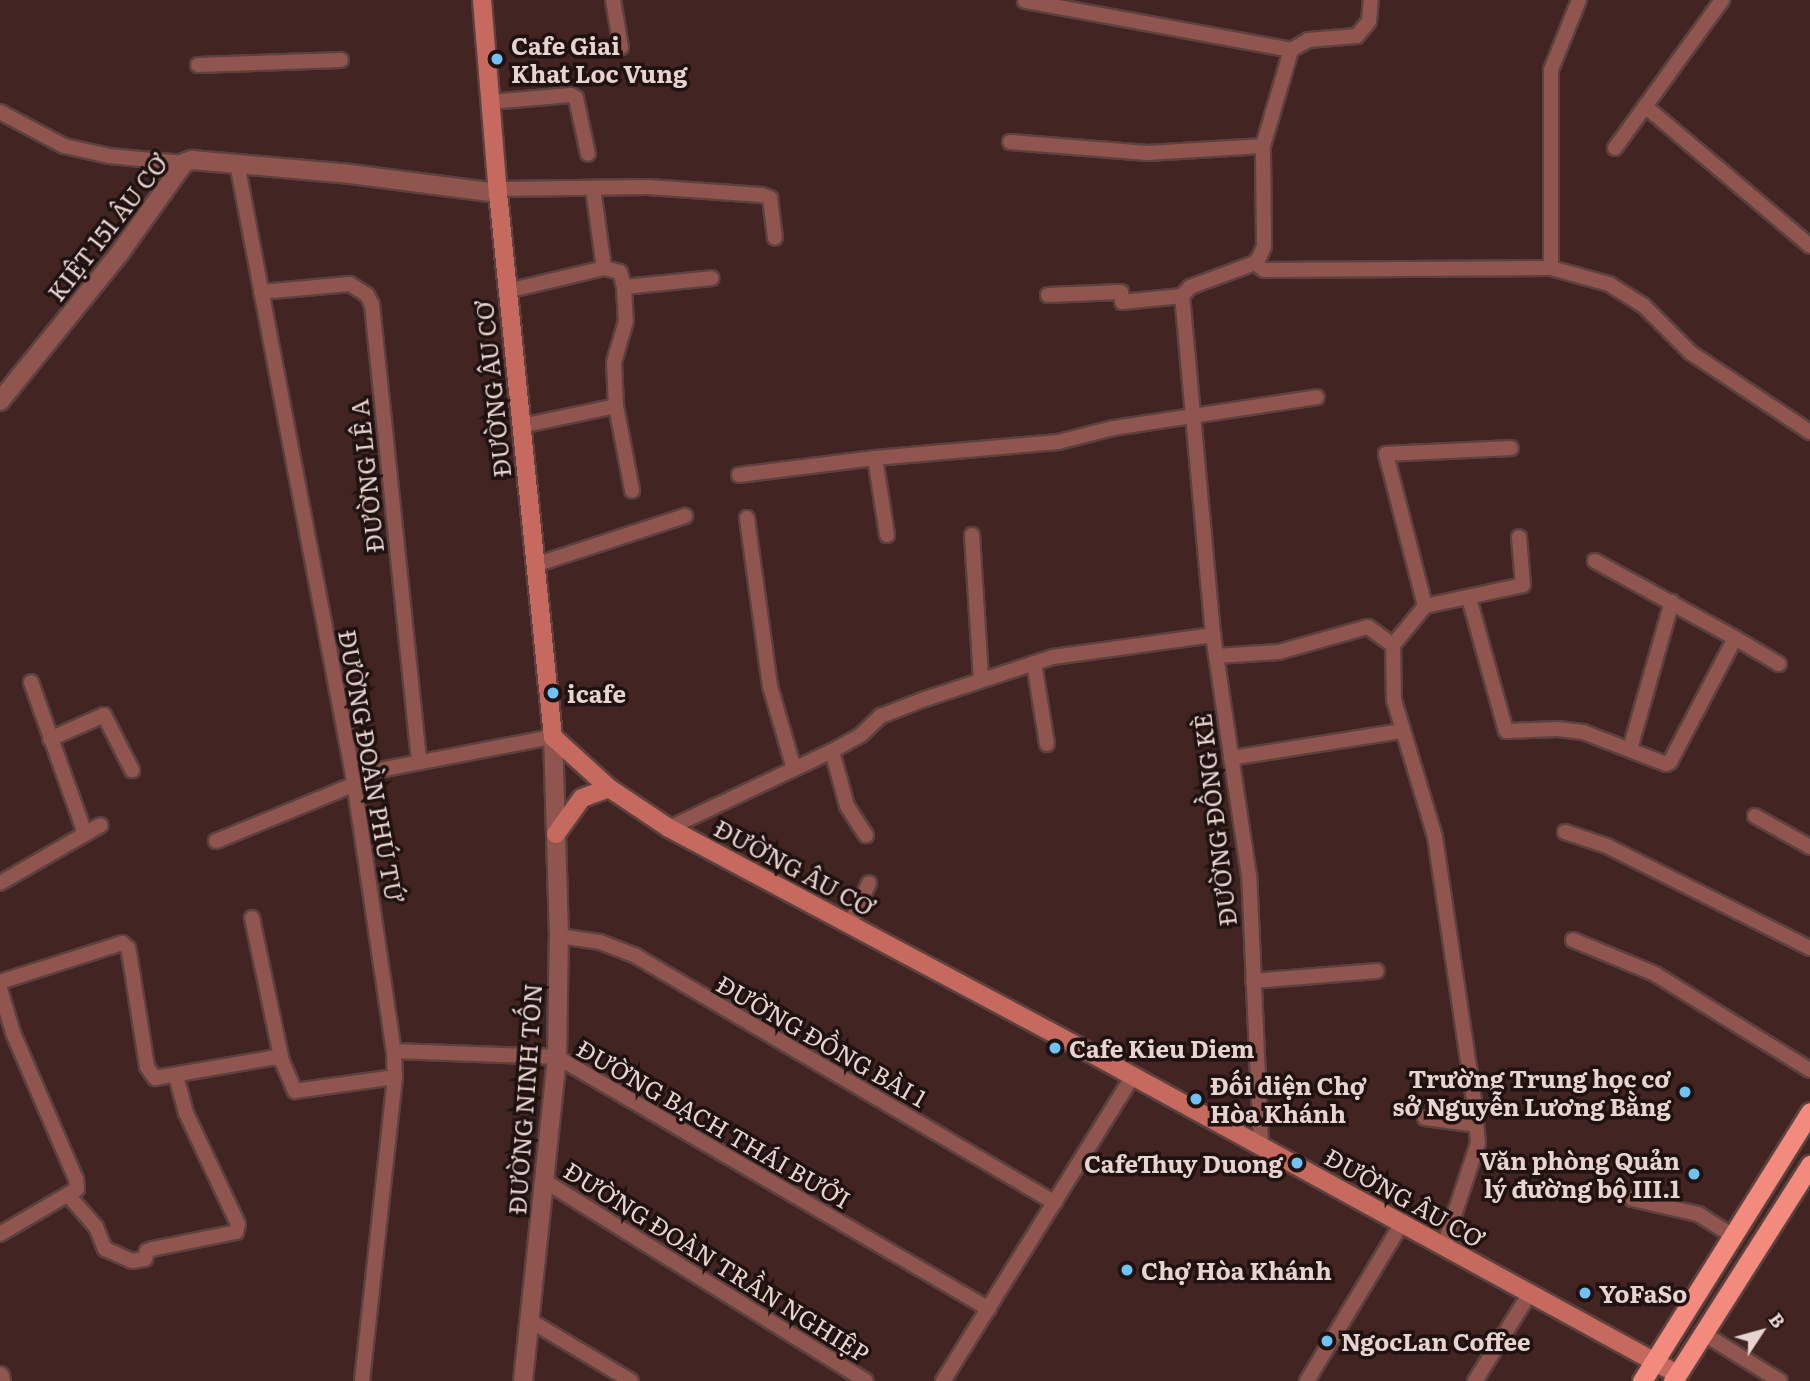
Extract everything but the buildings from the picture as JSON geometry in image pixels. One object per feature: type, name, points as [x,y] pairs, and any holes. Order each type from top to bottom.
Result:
[{"type":"highway","points":[[1642,1381],[1810,1112]]},
{"type":"highway","points":[[1675,1377],[1810,1165]]},
{"type":"main road","name":"ĐƯỜNG ÂU CƠ","points":[[482,0],[507,291],[553,737],[609,788],[669,828],[1656,1360],[1675,1377]]},
{"type":"main road","points":[[556,834],[582,798],[609,788]]},
{"type":"street","points":[[613,0],[621,47]]},
{"type":"street","points":[[1025,1],[1291,50],[1308,40],[1357,36],[1369,21],[1371,0]]},
{"type":"street","points":[[1551,268],[1551,69],[1579,0]]},
{"type":"street","points":[[1615,148],[1722,0]]},
{"type":"street","points":[[1048,295],[1121,292],[1122,302],[1182,296],[1190,287],[1210,277],[1255,263],[1264,246],[1263,146],[1291,50]]},
{"type":"street","points":[[198,65],[341,60]]},
{"type":"street","points":[[491,102],[571,95],[576,98],[588,154]]},
{"type":"street","points":[[1645,106],[1810,246]]},
{"type":"street","points":[[0,112],[64,146],[109,156],[184,163]]},
{"type":"street","points":[[1010,142],[1148,153],[1263,146]]},
{"type":"street","name":"KIỆT 151 ÂU CƠ","points":[[0,401],[119,254],[184,163],[192,160],[237,163],[498,191]]},
{"type":"street","name":"ĐƯỜNG ĐOÀN PHÚ TỨ","points":[[237,163],[354,780],[394,1051],[395,1077],[362,1381]]},
{"type":"street","points":[[498,191],[648,187],[767,196],[772,205],[775,238]]},
{"type":"street","points":[[593,188],[604,268]]},
{"type":"street","points":[[1255,263],[1264,270],[1551,268],[1609,284],[1643,305],[1691,354],[1810,432]]},
{"type":"street","points":[[507,291],[604,268],[620,272],[624,287],[626,321],[614,362],[616,406],[632,490]]},
{"type":"street","points":[[624,287],[712,278]]},
{"type":"street","name":"ĐƯỜNG LÊ A","points":[[261,292],[350,284],[367,295],[372,306],[419,762]]},
{"type":"street","name":"ĐƯỜNG ĐỒNG KÈ","points":[[1182,296],[1213,635],[1248,876],[1261,1146]]},
{"type":"street","points":[[740,475],[875,458],[1058,442],[1112,428],[1317,397]]},
{"type":"street","points":[[521,426],[616,406]]},
{"type":"street","points":[[1425,606],[1386,454],[1511,448]]},
{"type":"street","points":[[875,458],[887,535]]},
{"type":"street","points":[[535,565],[685,516]]},
{"type":"street","points":[[747,519],[770,686],[794,769]]},
{"type":"street","points":[[972,535],[981,680]]},
{"type":"street","points":[[1444,1246],[1478,1143],[1435,837],[1394,700],[1393,645],[1425,606],[1523,585],[1519,537]]},
{"type":"street","points":[[1595,561],[1779,664]]},
{"type":"street","points":[[1469,598],[1506,731],[1572,729],[1630,749],[1662,764],[1670,762],[1735,638]]},
{"type":"street","points":[[1630,749],[1672,602]]},
{"type":"street","points":[[1216,656],[1279,652],[1368,627],[1393,645]]},
{"type":"street","points":[[669,828],[832,751],[862,735],[881,716],[981,680],[1053,656],[1213,635]]},
{"type":"street","points":[[1034,663],[1047,744]]},
{"type":"street","points":[[32,682],[85,834]]},
{"type":"street","points":[[50,739],[103,714],[132,770]]},
{"type":"street","points":[[1231,758],[1402,731]]},
{"type":"street","points":[[216,841],[354,780],[419,762],[553,737]]},
{"type":"street","name":"ĐƯỜNG NINH TỐN","points":[[523,1381],[557,1057],[559,936],[553,737]]},
{"type":"street","points":[[832,751],[847,806],[866,835]]},
{"type":"street","points":[[1755,816],[1810,847]]},
{"type":"street","points":[[0,883],[101,825]]},
{"type":"street","points":[[1565,832],[1608,846],[1810,948]]},
{"type":"street","points":[[850,924],[869,883]]},
{"type":"street","points":[[252,918],[282,1061],[295,1091],[395,1077]]},
{"type":"street","name":"ĐƯỜNG ĐỒNG BÀI 1","points":[[559,936],[600,942],[636,956],[1055,1203]]},
{"type":"street","points":[[1573,940],[1655,974],[1810,1070]]},
{"type":"street","points":[[0,982],[122,943],[128,948],[147,1067],[155,1078],[276,1057],[282,1061]]},
{"type":"street","points":[[1253,981],[1377,971]]},
{"type":"street","points":[[0,989],[13,1033],[76,1179],[77,1189],[0,1234]]},
{"type":"street","name":"ĐƯỜNG BẠCH THÁI BƯỞI","points":[[394,1051],[557,1057],[989,1309]]},
{"type":"street","points":[[68,1195],[96,1227],[107,1252],[137,1261],[145,1259],[150,1249],[235,1233],[238,1224],[186,1113],[176,1075]]},
{"type":"street","points":[[943,1381],[1133,1076]]},
{"type":"street","points":[[1425,1118],[1476,1125]]},
{"type":"street","name":"ĐƯỜNG ĐOÀN TRẦN NGHIỆP","points":[[543,1180],[866,1381]]},
{"type":"street","points":[[1632,1199],[1698,1214],[1732,1235]]},
{"type":"street","points":[[1307,1381],[1402,1223]]},
{"type":"street","points":[[1475,1381],[1530,1293]]},
{"type":"street","points":[[530,1320],[631,1381]]},
{"type":"street","points":[[1704,1334],[1780,1381]]},
{"type":"place","name":"Cafe Giai Khat Loc Vung","points":[[497,59]]},
{"type":"place","name":"icafe","points":[[553,693]]},
{"type":"place","name":"Cafe Kieu Diem","points":[[1055,1048]]},
{"type":"place","name":"Trường Trung học cơ sở Nguyễn Lương Bằng","points":[[1685,1092]]},
{"type":"place","name":"Đối diện Chợ Hòa Khánh","points":[[1196,1099]]},
{"type":"place","name":"CafeThuy Duong","points":[[1297,1163]]},
{"type":"place","name":"Văn phòng Quản lý đường bộ III.1","points":[[1694,1174]]},
{"type":"place","name":"Chợ Hòa Khánh","points":[[1127,1270]]},
{"type":"place","name":"YoFaSo","points":[[1585,1293]]},
{"type":"place","name":"NgocLan Coffee","points":[[1327,1341]]}]
